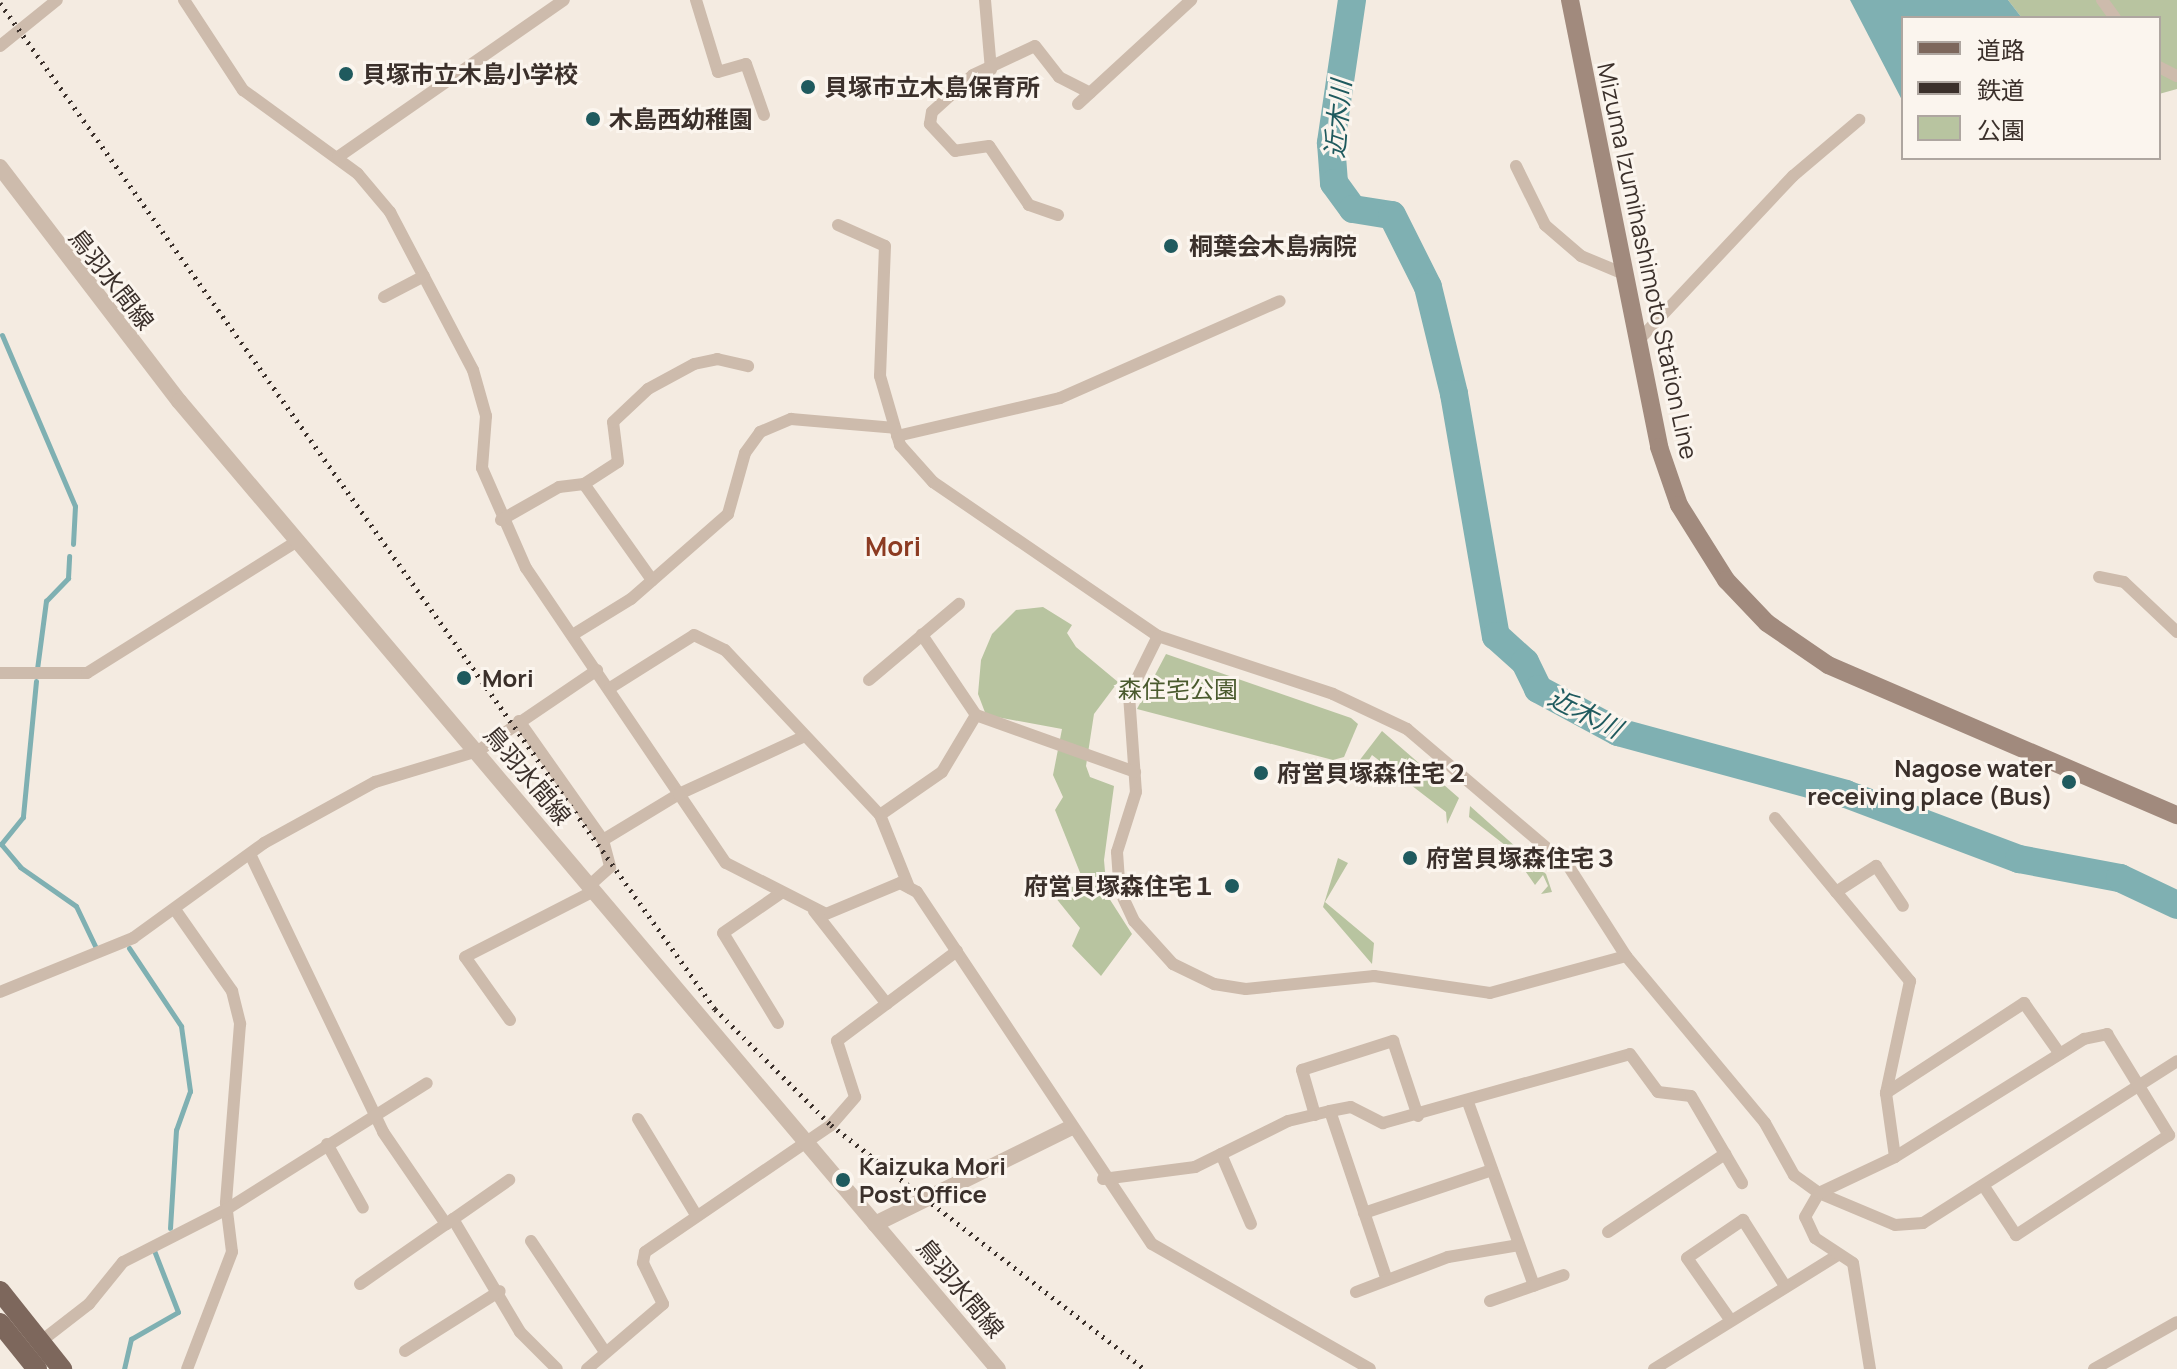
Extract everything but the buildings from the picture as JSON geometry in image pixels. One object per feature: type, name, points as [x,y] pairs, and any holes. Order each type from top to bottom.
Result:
[{"type":"main road","name":"Mizuma Izumihashimoto Station Line","points":[[1570,0],[1637,342],[1679,505],[1726,580],[1767,623],[1828,665],[2177,815]]},
{"type":"main road","points":[[0,1291],[62,1369]]},
{"type":"main road","points":[[0,1323],[37,1369]]},
{"type":"street","points":[[0,46],[57,0]]},
{"type":"street","points":[[184,0],[243,90],[338,157],[390,212],[473,370],[486,416],[482,468],[501,520],[726,863],[814,911],[887,1004]]},
{"type":"street","points":[[338,157],[564,0]]},
{"type":"street","points":[[696,0],[718,72],[746,64],[764,115]]},
{"type":"street","points":[[985,0],[991,70]]},
{"type":"street","points":[[1078,104],[1191,0]]},
{"type":"street","points":[[1058,215],[1029,205],[989,146],[955,151],[930,124],[932,112],[973,75],[991,70],[1035,46],[1059,77],[1090,93]]},
{"type":"street","points":[[1637,342],[1793,176],[1859,120]]},
{"type":"street","points":[[1516,166],[1552,233],[1581,256],[1624,274]]},
{"type":"street","name":"鳥羽水間線","points":[[0,167],[82,283],[998,1369]]},
{"type":"street","points":[[838,225],[885,246],[878,332],[896,432],[933,482],[984,523],[1158,636],[1333,694],[1407,729],[1569,867],[1626,956],[1713,1066],[1740,1088],[1794,1175],[1819,1193],[1895,1225],[1923,1223],[1985,1188],[2177,1061]]},
{"type":"street","points":[[384,297],[424,276]]},
{"type":"street","points":[[574,634],[652,580],[728,514],[745,453],[760,432],[791,419],[896,432],[1060,398],[1280,301]]},
{"type":"street","points":[[501,520],[559,487],[584,484],[618,462],[613,422],[648,389],[694,364],[717,359],[748,366]]},
{"type":"street","points":[[584,484],[652,580]]},
{"type":"street","points":[[0,673],[87,673],[299,540]]},
{"type":"street","points":[[2099,577],[2124,582],[2177,632]]},
{"type":"street","points":[[869,680],[959,604]]},
{"type":"street","points":[[610,688],[694,635],[754,675],[803,737],[880,815],[909,887],[957,951],[1103,1179],[1152,1244],[1370,1369]]},
{"type":"street","points":[[922,635],[976,715]]},
{"type":"street","points":[[1158,636],[1129,695],[1136,792],[1117,852],[1120,891],[1134,921],[1173,964],[1214,984],[1269,991],[1374,976],[1490,993],[1626,956]]},
{"type":"street","points":[[0,992],[133,938],[176,911],[250,854],[375,782],[478,751],[597,670]]},
{"type":"street","points":[[976,715],[989,714],[1135,772]]},
{"type":"street","points":[[880,815],[942,772],[976,715]]},
{"type":"street","points":[[510,1020],[465,957],[591,889],[610,867],[603,840],[519,721]]},
{"type":"street","points":[[603,840],[679,794],[803,737]]},
{"type":"street","points":[[1775,818],[1910,981],[1886,1093],[1895,1157]]},
{"type":"street","points":[[250,854],[376,1111],[500,1291],[520,1332],[557,1369]]},
{"type":"street","points":[[1836,892],[1876,866],[1903,906]]},
{"type":"street","points":[[814,911],[840,913],[891,887],[909,887]]},
{"type":"street","points":[[778,1023],[723,933],[781,893]]},
{"type":"street","points":[[176,911],[238,1008],[227,1209],[232,1252],[187,1369]]},
{"type":"street","points":[[587,1369],[663,1304],[643,1257],[695,1213],[806,1143],[855,1097],[834,1045],[957,951]]},
{"type":"street","points":[[1886,1093],[2024,1003],[2060,1054]]},
{"type":"street","points":[[1870,1369],[1859,1333],[1863,1295],[1853,1263],[1815,1238],[1805,1217],[1819,1193],[1895,1157],[2060,1054],[2107,1034],[2169,1135],[2016,1235],[1985,1188]]},
{"type":"street","points":[[1315,1115],[1302,1070],[1393,1041],[1418,1116]]},
{"type":"street","points":[[1103,1179],[1195,1167],[1330,1111],[1351,1107],[1383,1123],[1469,1105],[1630,1054],[1658,1092],[1691,1096],[1742,1183]]},
{"type":"street","points":[[40,1342],[89,1304],[123,1262],[227,1209],[376,1111],[427,1083]]},
{"type":"street","points":[[1469,1105],[1534,1286]]},
{"type":"street","points":[[1330,1111],[1387,1280]]},
{"type":"street","points":[[638,1119],[695,1213]]},
{"type":"street","points":[[875,1224],[1070,1128]]},
{"type":"street","points":[[327,1144],[363,1208]]},
{"type":"street","points":[[1221,1154],[1251,1224]]},
{"type":"street","points":[[1608,1232],[1725,1154]]},
{"type":"street","points":[[1364,1213],[1492,1170]]},
{"type":"street","points":[[360,1284],[509,1180]]},
{"type":"street","points":[[1729,1318],[1687,1258],[1743,1220],[1785,1286]]},
{"type":"street","points":[[531,1241],[605,1352]]},
{"type":"street","points":[[1356,1292],[1448,1257],[1519,1245]]},
{"type":"street","points":[[1654,1369],[1729,1318],[1838,1255]]},
{"type":"street","points":[[1490,1301],[1564,1275]]},
{"type":"street","points":[[405,1351],[500,1291]]},
{"type":"street","points":[[2094,1369],[2177,1322]]},
{"type":"green space","points":[[2008,0],[2177,0],[2177,89],[2161,93],[2161,16],[2020,16]]},
{"type":"green space","points":[[1043,607],[1072,625],[1067,633],[1076,647],[1118,682],[1094,714],[1086,766],[1090,777],[1114,786],[1104,860],[1107,895],[1132,934],[1101,976],[1072,946],[1080,928],[1055,897],[1081,875],[1055,810],[1063,797],[1053,775],[1062,729],[986,715],[978,694],[981,660],[992,634],[1016,610]]},
{"type":"green space","name":"森住宅公園","points":[[1166,654],[1351,718],[1358,724],[1344,757],[1333,760],[1137,709]]},
{"type":"green space","points":[[1382,731],[1459,798],[1447,824],[1446,812],[1372,755],[1357,779],[1361,792],[1355,773],[1359,761]]},
{"type":"green space","points":[[1470,806],[1546,874],[1552,892],[1541,894],[1548,886],[1543,875],[1535,885],[1510,849],[1469,817]]},
{"type":"green space","points":[[1338,858],[1348,863],[1325,902],[1374,943],[1372,964],[1323,907]]},
{"type":"water","points":[[1850,0],[2008,0],[2020,16],[1901,16],[1901,98]]},
{"type":"waterway","name":"近木川","points":[[1352,0],[1331,143],[1334,183],[1353,209],[1392,215],[1428,287],[1454,394],[1496,636],[1525,662],[1538,689],[1618,732],[1846,794],[2019,859],[2120,878],[2177,905]]},
{"type":"waterway","points":[[2,335],[75,506],[73,544]]},
{"type":"waterway","points":[[37,669],[46,601],[68,578],[69,556]]},
{"type":"waterway","points":[[36,681],[23,817],[1,844],[20,867],[76,906],[97,950]]},
{"type":"waterway","points":[[129,948],[181,1026],[190,1091],[176,1130],[170,1228]]},
{"type":"waterway","points":[[124,1369],[131,1339],[178,1312],[153,1248]]},
{"type":"railway","points":[[0,3],[715,1009],[831,1125],[1144,1369]]},
{"type":"place","name":"貝塚市立木島小学校","points":[[346,74]]},
{"type":"place","name":"貝塚市立木島保育所","points":[[808,87]]},
{"type":"place","name":"木島西幼稚園","points":[[593,119]]},
{"type":"place","name":"桐葉会木島病院","points":[[1171,246]]},
{"type":"place","name":"Mori","points":[[464,678]]},
{"type":"place","name":"府営貝塚森住宅２","points":[[1261,773]]},
{"type":"place","name":"Nagose water receiving place (Bus)","points":[[2069,782]]},
{"type":"place","name":"府営貝塚森住宅３","points":[[1410,858]]},
{"type":"place","name":"府営貝塚森住宅１","points":[[1232,886]]},
{"type":"place","name":"Kaizuka Mori Post Office","points":[[843,1180]]},
{"type":"district","name":"Mori","points":[[893,547]]}]
